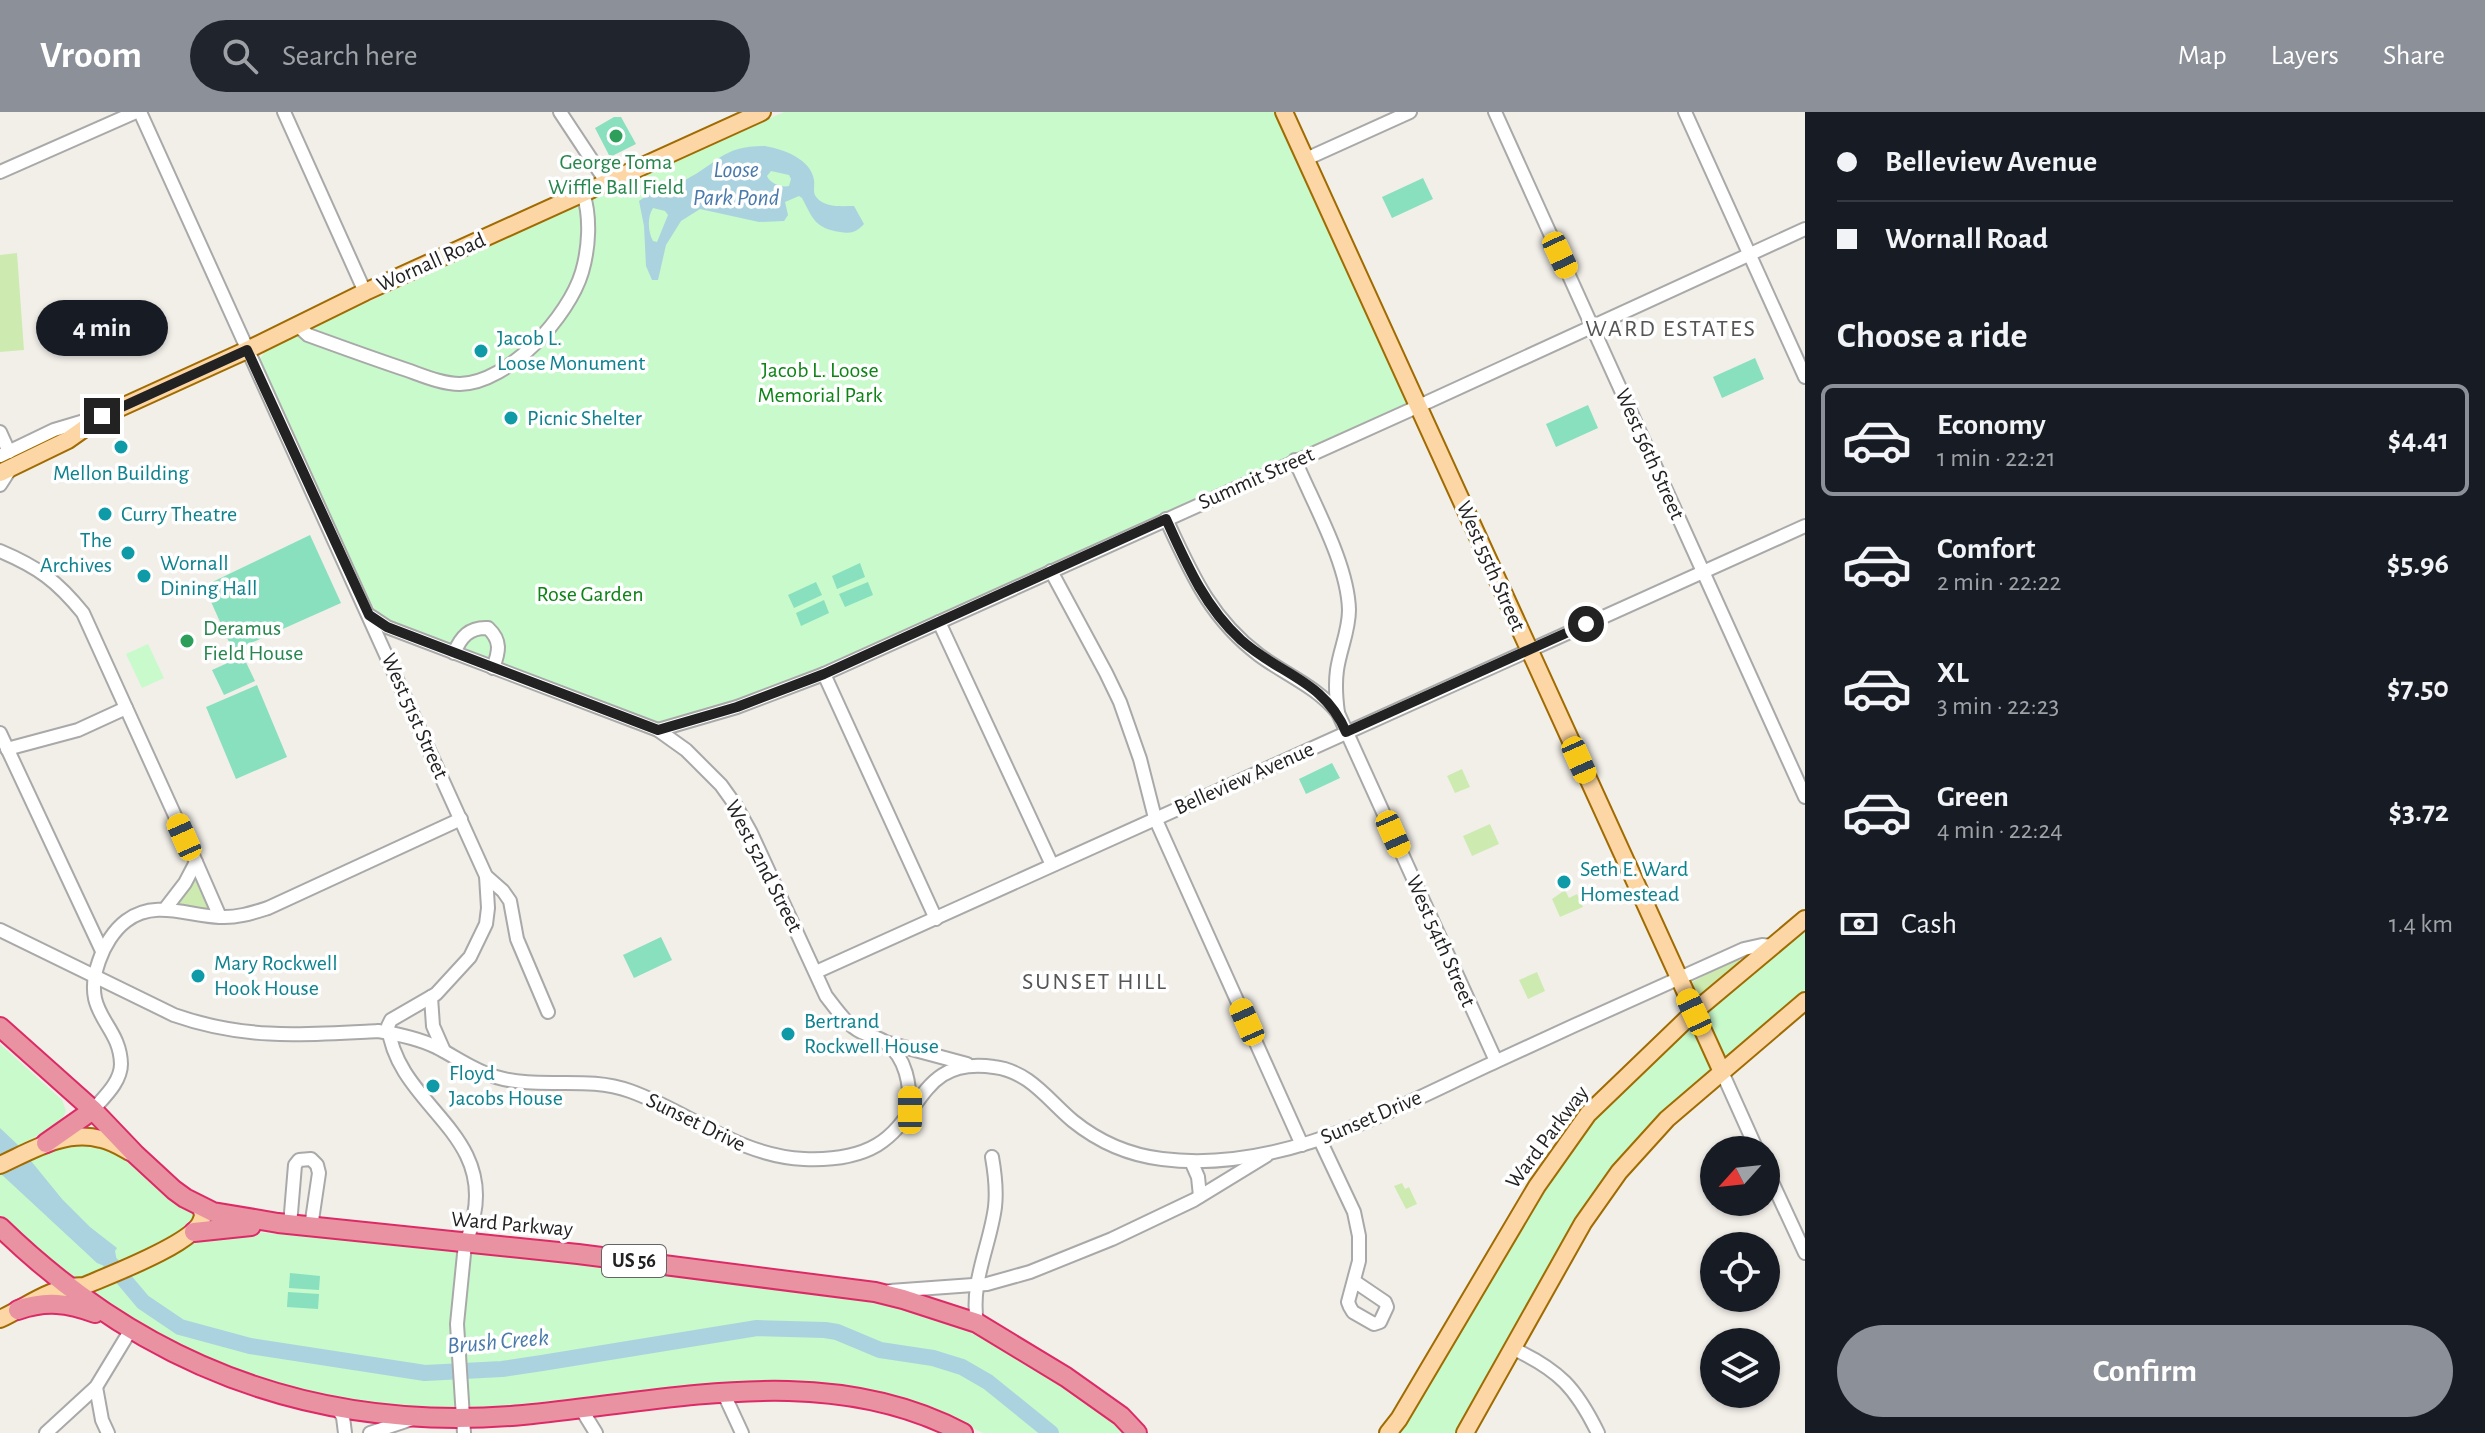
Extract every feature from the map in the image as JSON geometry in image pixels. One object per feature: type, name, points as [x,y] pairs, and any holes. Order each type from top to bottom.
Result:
[{"type":"highway","name":"Ward Parkway","points":[[0,1027],[93,1110],[135,1154],[185,1198],[201,1207],[235,1217],[284,1224],[592,1256],[875,1292],[977,1323],[1066,1377],[1121,1416]]},
{"type":"highway","points":[[57,1078],[68,1106],[67,1127]]},
{"type":"highway","points":[[39,1147],[93,1110]]},
{"type":"highway","points":[[194,1232],[284,1224]]},
{"type":"highway","points":[[0,1227],[69,1286],[130,1331],[206,1370],[249,1386],[337,1408],[419,1416],[464,1426],[580,1407],[769,1389],[830,1393],[888,1402],[941,1421],[963,1433]]},
{"type":"highway","points":[[18,1310],[43,1303],[63,1304],[109,1317]]},
{"type":"highway","name":"US 56","points":[[1121,1416],[1137,1433]]},
{"type":"main road","name":"Wornall Road","points":[[5,462],[68,440],[102,416],[365,292],[762,112]]},
{"type":"main road","name":"West 55th Street","points":[[1284,112],[1722,1072]]},
{"type":"main road","name":"Ward Parkway","points":[[1388,1433],[1509,1230],[1588,1114],[1694,1012],[1805,919]]},
{"type":"main road","points":[[1465,1433],[1583,1223],[1619,1172],[1667,1119],[1805,1001]]},
{"type":"main road","name":"US 56","points":[[0,1165],[39,1147],[79,1136],[101,1138],[135,1154]]},
{"type":"main road","points":[[0,1319],[38,1297],[69,1286],[84,1286],[99,1274],[134,1258],[180,1243],[194,1232],[203,1217],[201,1207]]},
{"type":"main road","name":"Ward Parkway","points":[[1121,1416],[1149,1433]]},
{"type":"street","points":[[0,172],[138,112]]},
{"type":"street","name":"West 51st Street","points":[[138,112],[486,876],[510,901],[517,939],[548,1012]]},
{"type":"street","points":[[284,112],[365,292]]},
{"type":"street","points":[[560,112],[607,183]]},
{"type":"street","points":[[1306,159],[1410,112]]},
{"type":"street","name":"West 56th Street","points":[[1495,112],[1805,797]]},
{"type":"street","points":[[1685,112],[1805,377]]},
{"type":"street","points":[[297,325],[308,335],[439,381],[466,383],[491,375],[531,350],[575,288],[582,272],[587,236],[588,210],[583,193]]},
{"type":"street","name":"Summit Street","points":[[658,730],[737,707],[824,674],[1805,229]]},
{"type":"street","points":[[0,432],[5,462],[0,485]]},
{"type":"street","points":[[1295,460],[1340,564],[1348,594],[1348,628],[1337,668],[1335,690],[1338,713]]},
{"type":"street","name":"West 54th Street","points":[[1166,519],[1195,582],[1223,622],[1260,655],[1325,697],[1338,713],[1496,1061]]},
{"type":"street","name":"Belleview Avenue","points":[[816,972],[1805,526]]},
{"type":"street","points":[[0,551],[41,571],[65,590],[83,613],[220,917]]},
{"type":"street","points":[[1051,571],[1120,702],[1140,759],[1155,818],[1302,1145]]},
{"type":"street","name":"West 52nd Street","points":[[369,615],[406,635],[658,730],[703,765],[736,806],[751,833],[826,996],[843,1018],[861,1032],[885,1042],[901,1060],[910,1086],[910,1110]]},
{"type":"street","points":[[939,622],[1052,865]]},
{"type":"street","points":[[454,653],[461,638],[469,631],[488,628],[496,635],[499,644],[493,668]]},
{"type":"street","points":[[386,653],[394,642],[406,635]]},
{"type":"street","points":[[824,674],[936,919]]},
{"type":"street","points":[[7,749],[78,730],[126,708]]},
{"type":"street","points":[[0,733],[102,951]]},
{"type":"street","points":[[93,1110],[116,1082],[121,1063],[117,1047],[94,1001],[93,976],[102,951],[120,925],[144,911],[165,909],[220,917],[244,915],[268,908],[461,819]]},
{"type":"street","points":[[165,909],[196,862]]},
{"type":"street","points":[[464,1426],[457,1348],[458,1305],[465,1244],[477,1189],[466,1150],[407,1078],[396,1056],[388,1026],[391,1020],[431,997],[470,957],[486,924],[486,876]]},
{"type":"street","name":"Sunset Drive","points":[[0,930],[174,1015],[220,1029],[280,1036],[378,1031],[412,1038],[445,1052],[475,1070],[499,1078],[592,1082],[625,1089],[724,1139],[800,1159],[847,1157],[874,1147],[888,1138],[933,1082],[967,1065]]},
{"type":"street","name":"Sunset Drive","points":[[885,1042],[967,1065],[998,1067],[1022,1075],[1088,1132],[1134,1154],[1191,1161],[1234,1159],[1302,1145],[1346,1131],[1744,949],[1773,946]]},
{"type":"street","points":[[431,997],[433,1026],[445,1052]]},
{"type":"street","name":"West 55th Street","points":[[1722,1072],[1751,1136]]},
{"type":"street","points":[[1320,1140],[1354,1212],[1359,1236],[1359,1261],[1354,1281]]},
{"type":"street","points":[[875,1292],[977,1285],[1030,1272],[1112,1239],[1200,1196],[1270,1153]]},
{"type":"street","points":[[977,1323],[977,1285],[995,1207],[996,1182],[992,1157]]},
{"type":"street","points":[[284,1224],[295,1165],[299,1160],[311,1159],[319,1173],[311,1227]]},
{"type":"street","points":[[1191,1161],[1198,1177],[1200,1196]]},
{"type":"street","points":[[1780,1199],[1805,1253]]},
{"type":"street","points":[[46,1433],[96,1387],[130,1331]]},
{"type":"street","points":[[1514,1349],[1542,1362],[1566,1382],[1585,1406],[1598,1433]]},
{"type":"street","points":[[96,1387],[102,1420],[108,1433]]},
{"type":"street","points":[[723,1392],[742,1433]]},
{"type":"street","points":[[580,1407],[596,1433]]},
{"type":"street","points":[[337,1408],[343,1417],[345,1433]]},
{"type":"street","points":[[370,1433],[419,1416]]},
{"type":"green space","name":"Jacob L. Loose Memorial Park","points":[[784,112],[1279,112],[1409,403],[822,668],[734,704],[660,724],[650,723],[389,622],[367,597],[261,364],[260,359],[266,350]]},
{"type":"green space","name":"George Toma Wiffle Ball Field","points":[[614,117],[621,117],[636,144],[610,157],[595,128]]},
{"type":"green space","points":[[1423,178],[1433,199],[1392,218],[1382,197]]},
{"type":"green space","points":[[17,253],[24,350],[0,352],[0,255]]},
{"type":"green space","points":[[1755,358],[1764,379],[1722,398],[1713,377]]},
{"type":"green space","points":[[1588,405],[1598,428],[1556,447],[1546,424]]},
{"type":"green space","points":[[310,535],[341,603],[233,651],[204,586]]},
{"type":"green space","points":[[860,563],[865,577],[837,589],[832,576]]},
{"type":"green space","points":[[816,582],[822,595],[794,608],[788,595]]},
{"type":"green space","points":[[868,582],[873,595],[845,607],[839,594]]},
{"type":"green space","points":[[824,600],[829,613],[801,626],[796,613]]},
{"type":"green space","points":[[148,644],[164,678],[142,688],[126,654]]},
{"type":"green space","points":[[243,656],[255,681],[224,695],[212,670]]},
{"type":"green space","points":[[257,685],[287,757],[236,779],[206,707]]},
{"type":"green space","points":[[1332,763],[1340,778],[1306,794],[1299,779]]},
{"type":"green space","points":[[1462,769],[1470,787],[1455,793],[1447,776]]},
{"type":"green space","points":[[1490,824],[1499,844],[1472,856],[1463,836]]},
{"type":"green space","points":[[194,871],[214,910],[210,914],[172,904]]},
{"type":"green space","points":[[1565,890],[1569,898],[1577,894],[1583,907],[1560,917],[1552,899]]},
{"type":"green space","points":[[1805,928],[1805,992],[1727,1057],[1721,1055],[1704,1013]]},
{"type":"green space","points":[[661,937],[672,960],[634,978],[623,955]]},
{"type":"green space","points":[[1734,960],[1742,963],[1702,998],[1696,996],[1692,982]]},
{"type":"green space","points":[[1537,972],[1545,991],[1528,999],[1519,980]]},
{"type":"green space","points":[[1689,1026],[1694,1028],[1710,1069],[1651,1128],[1460,1433],[1399,1433],[1519,1223],[1592,1118]]},
{"type":"green space","points":[[0,1044],[62,1100],[66,1111],[60,1124],[0,1155]]},
{"type":"green space","points":[[79,1145],[110,1151],[254,1232],[454,1249],[870,1298],[948,1322],[1003,1348],[1131,1433],[983,1433],[946,1415],[901,1399],[849,1386],[789,1380],[703,1384],[476,1409],[366,1404],[294,1390],[223,1366],[155,1334],[89,1293],[0,1216],[0,1175],[59,1148]]},
{"type":"green space","points":[[1402,1183],[1405,1189],[1409,1187],[1417,1204],[1406,1209],[1394,1186]]},
{"type":"green space","points":[[290,1273],[320,1276],[319,1290],[289,1288]]},
{"type":"green space","points":[[288,1292],[319,1294],[318,1309],[287,1307]]},
{"type":"water","name":"Loose Park Pond","points":[[750,147],[772,147],[802,161],[812,173],[817,198],[829,205],[854,206],[864,224],[851,232],[825,228],[816,221],[799,196],[785,202],[788,215],[784,221],[759,222],[700,209],[681,221],[666,245],[658,280],[652,280],[646,266],[639,201],[685,180],[729,152]],"holes":[[[771,171],[789,175],[789,186],[779,186],[771,181],[767,176]],[[653,208],[668,215],[657,242],[653,241],[649,229]]]},
{"type":"water","points":[[0,1128],[62,1199],[117,1248],[119,1272],[97,1263],[0,1173]]},
{"type":"waterway","name":"Brush Creek","points":[[111,1264],[143,1302],[180,1327],[250,1346],[425,1373],[502,1369],[757,1328],[837,1332],[880,1350],[933,1358],[962,1367],[988,1382],[1051,1433]]},
{"type":"place","name":"George Toma Wiffle Ball Field","points":[[616,136]]},
{"type":"place","name":"Jacob L. Loose Monument","points":[[481,351]]},
{"type":"place","name":"Picnic Shelter","points":[[511,418]]},
{"type":"place","name":"Mellon Building","points":[[121,447]]},
{"type":"place","name":"Curry Theatre","points":[[105,514]]},
{"type":"place","name":"The Archives","points":[[128,553]]},
{"type":"place","name":"Wornall Dining Hall","points":[[144,576]]},
{"type":"place","name":"Deramus Field House","points":[[187,641]]},
{"type":"place","name":"Seth E. Ward Homestead","points":[[1564,882]]},
{"type":"place","name":"Mary Rockwell Hook House","points":[[198,976]]},
{"type":"place","name":"Bertrand Rockwell House","points":[[788,1034]]},
{"type":"place","name":"Floyd Jacobs House","points":[[433,1086]]},
{"type":"district","name":"WARD ESTATES","points":[[1671,329]]},
{"type":"district","name":"SUNSET HILL","points":[[1095,982]]},
{"type":"route","points":[[102,416],[247,350],[369,615],[387,627],[658,730],[737,707],[824,674],[1166,519],[1195,582],[1223,622],[1279,669],[1325,697],[1338,713],[1346,732],[1586,624]]},
{"type":"park label","name":"Rose Garden","points":[[590,594]]}]
